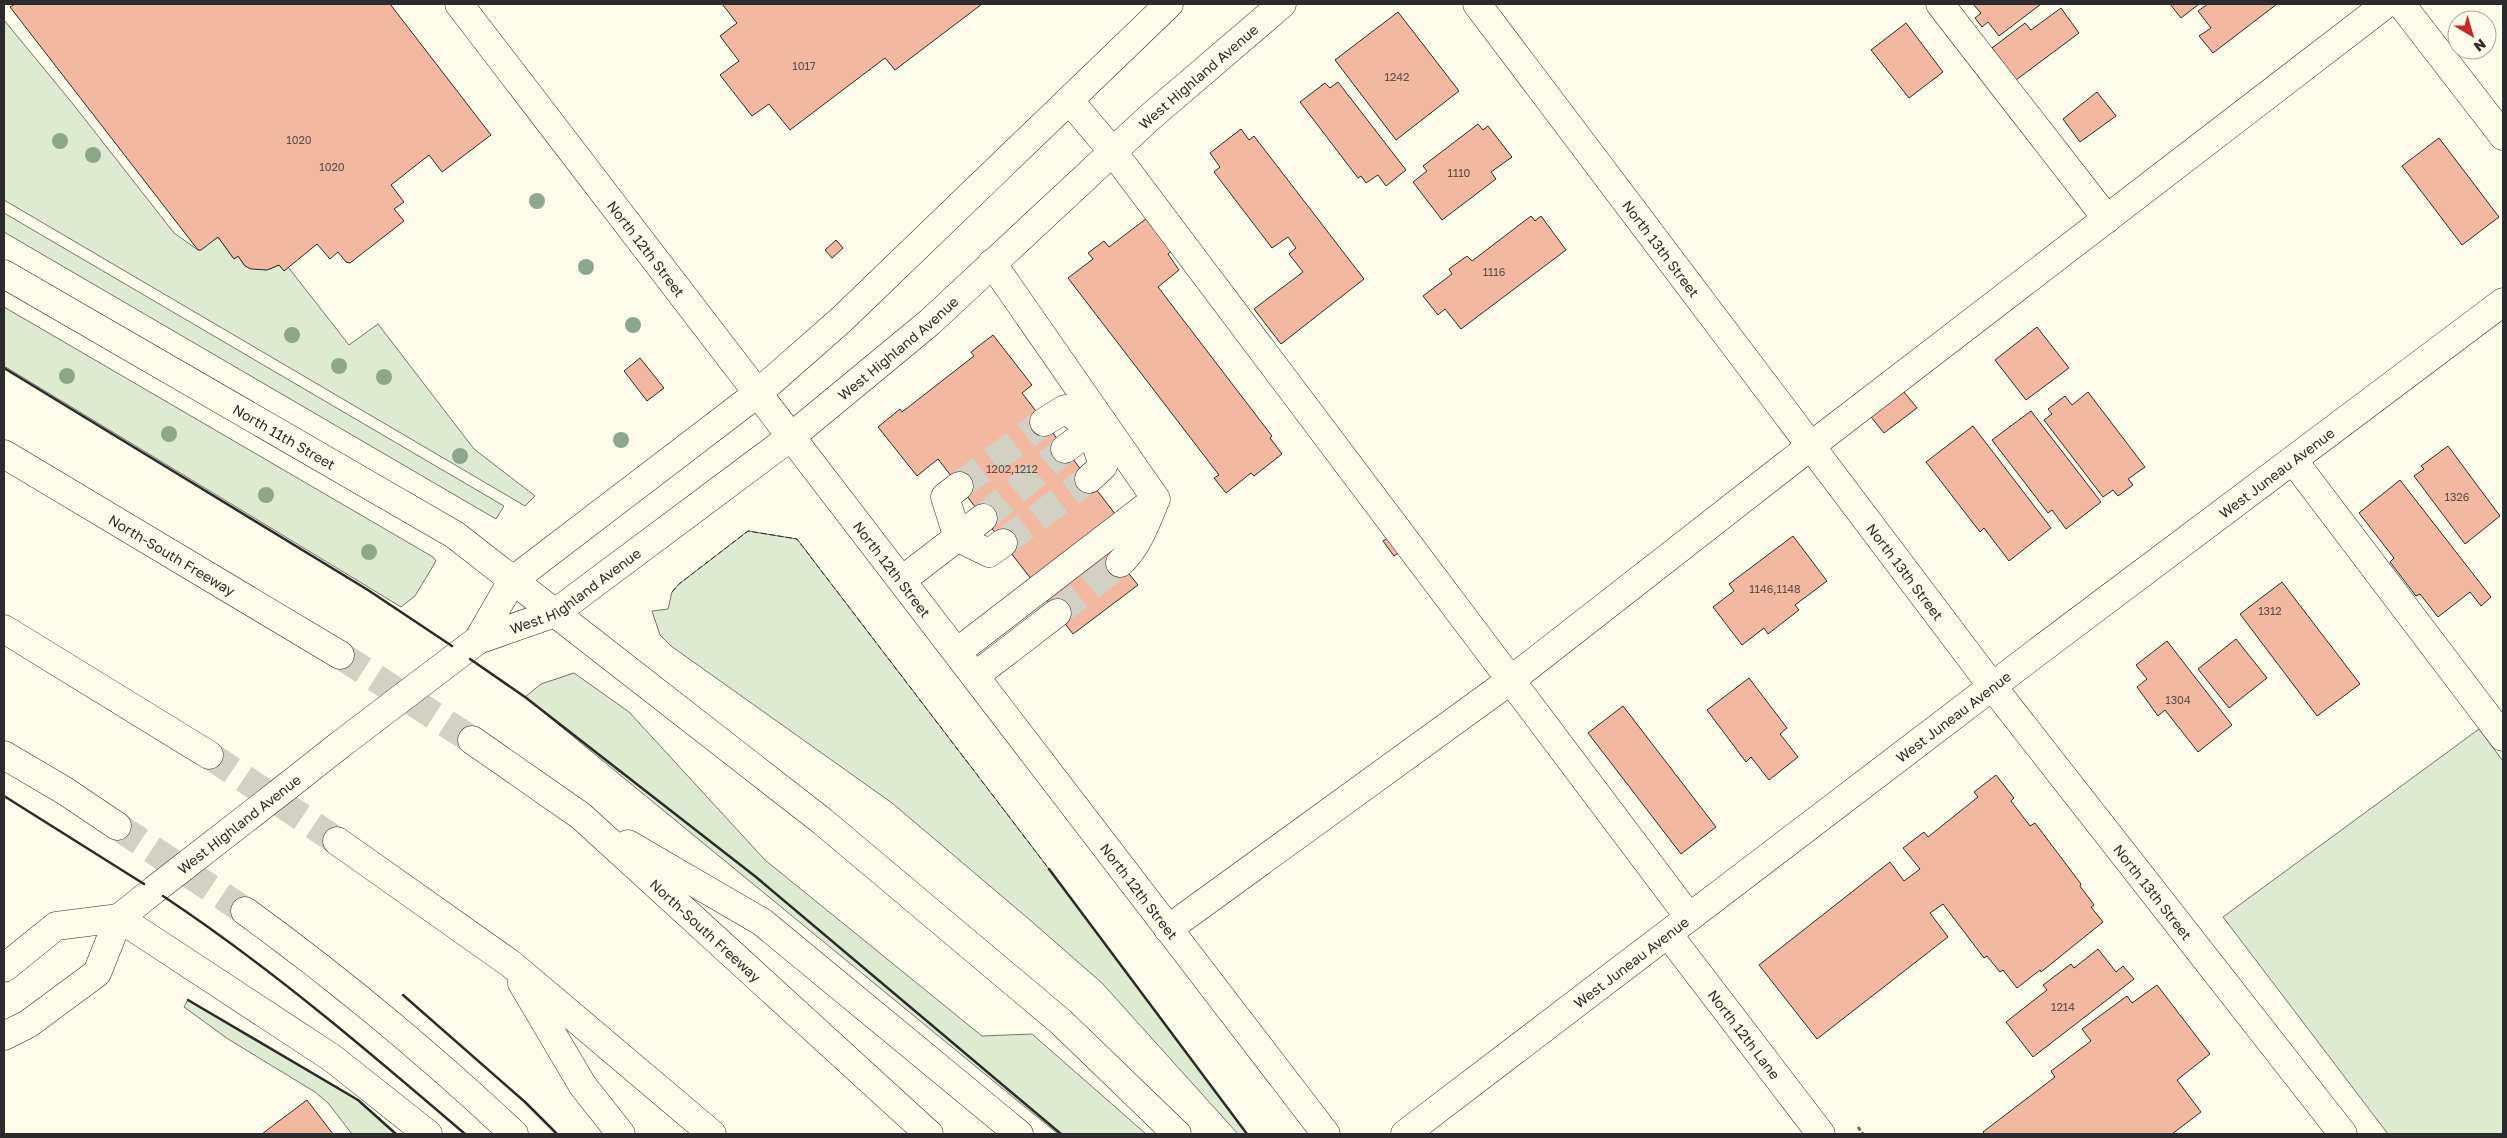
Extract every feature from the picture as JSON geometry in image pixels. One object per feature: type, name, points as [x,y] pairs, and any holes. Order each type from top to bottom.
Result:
[{"type":"main road","name":"North 12th Street","points":[[459,4],[1326,1134]]},
{"type":"main road","name":"West Highland Avenue","points":[[478,640],[512,581],[758,393],[840,320],[1169,4]]},
{"type":"main road","name":"West Highland Avenue","points":[[4,1036],[28,1024],[97,973],[119,918],[478,640],[555,613],[792,436],[930,322],[1112,152],[1282,4]]},
{"type":"main road","name":"North 13th Street","points":[[1477,4],[1992,686],[2343,1134]]},
{"type":"main road","points":[[1940,4],[2107,218]]},
{"type":"main road","points":[[1168,929],[1511,680],[2386,4]]},
{"type":"main road","points":[[2401,4],[2503,136]]},
{"type":"main road","points":[[1069,100],[1112,152],[1689,917]]},
{"type":"main road","points":[[992,263],[1097,425],[1156,499]]},
{"type":"main road","name":"North 11th Street","points":[[4,274],[455,535],[822,821],[1061,1022],[1177,1134]]},
{"type":"main road","name":"West Juneau Avenue","points":[[1404,1134],[1992,686],[2503,302]]},
{"type":"main road","points":[[1044,422],[1065,409],[1097,425]]},
{"type":"main road","points":[[1066,449],[1097,425]]},
{"type":"main road","points":[[1089,479],[1103,466],[1097,425]]},
{"type":"main road","name":"North-South Freeway","points":[[4,454],[340,655]]},
{"type":"main road","points":[[2293,460],[2503,737]]},
{"type":"main road","points":[[959,486],[946,497],[958,538],[988,553],[1003,544]]},
{"type":"main road","points":[[1120,563],[1129,554],[1144,529],[1156,499]]},
{"type":"main road","points":[[957,652],[1156,499]]},
{"type":"main road","points":[[902,580],[983,518]]},
{"type":"main road","points":[[975,676],[1057,613]]},
{"type":"main road","points":[[4,629],[209,755]]},
{"type":"main road","name":"North-South Freeway","points":[[472,740],[581,816],[929,1134]]},
{"type":"main road","points":[[4,755],[65,791],[117,826]]},
{"type":"main road","points":[[581,816],[762,922],[1019,1134]]},
{"type":"main road","points":[[337,840],[511,964],[712,1134]]},
{"type":"main road","points":[[245,911],[321,967],[388,1021],[514,1134]]},
{"type":"main road","points":[[4,968],[56,926],[119,918],[302,1037],[373,1089],[428,1134]]},
{"type":"main road","name":"North 12th Lane","points":[[1668,934],[1821,1134]]},
{"type":"main road","points":[[511,964],[583,1086],[621,1134]]},
{"type":"green space","points":[[4,20],[73,104],[174,233],[198,250],[218,237],[234,259],[238,256],[245,266],[267,270],[279,265],[284,270],[288,267],[349,345],[378,324],[474,449],[535,496],[525,506],[4,200]]},
{"type":"green space","points":[[4,213],[504,506],[496,519],[4,232]]},
{"type":"green space","points":[[4,307],[433,557],[436,561],[415,596],[401,607],[4,366]]},
{"type":"green space","points":[[748,531],[797,539],[1049,869],[1247,1134],[1238,1134],[1102,983],[1030,920],[892,803],[671,646],[660,635],[652,611],[668,609],[672,592],[679,584]]},
{"type":"green space","points":[[574,673],[629,712],[765,860],[982,1036],[1032,1034],[1146,1134],[1058,1134],[525,697],[541,684]]},
{"type":"green space","points":[[2479,729],[2503,761],[2503,1134],[2388,1134],[2223,917]]},
{"type":"green space","points":[[188,1000],[358,1100],[396,1134],[352,1134],[328,1103],[315,1092],[228,1039],[184,1007]]},
{"type":"building","points":[[15,4],[390,4],[491,135],[442,172],[429,155],[391,185],[404,202],[394,209],[404,221],[350,263],[346,262],[338,252],[330,259],[317,244],[284,271],[279,265],[267,270],[251,269],[245,266],[238,256],[234,259],[218,237],[201,250],[198,250],[10,7]]},
{"type":"building","points":[[722,4],[982,4],[895,70],[885,58],[790,130],[769,104],[752,116],[720,75],[739,61],[720,36],[737,23]]},
{"type":"building","points":[[1973,4],[2041,4],[1999,36],[1988,22],[1982,27],[1975,18],[1981,13]]},
{"type":"building","points":[[2170,4],[2199,4],[2181,18]]},
{"type":"building","points":[[2208,4],[2277,4],[2213,53],[2199,36],[2211,28],[2198,11]]},
{"type":"building","points":[[2061,8],[2079,33],[2016,80],[1992,48],[2025,23],[2031,30]]},
{"type":"building","points":[[1398,12],[1459,91],[1396,140],[1335,60]]},
{"type":"building","points":[[1906,23],[1943,72],[1909,98],[1871,50]]},
{"type":"building","points":[[1338,82],[1406,170],[1386,186],[1378,175],[1366,183],[1361,176],[1358,178],[1300,102],[1325,83],[1330,88]]},
{"type":"building","points":[[2097,92],[2116,116],[2080,142],[2063,119]]},
{"type":"building","points":[[1478,124],[1483,130],[1488,126],[1512,157],[1491,172],[1496,179],[1442,220],[1413,182],[1427,171],[1423,166]]},
{"type":"building","points":[[1241,129],[1249,140],[1254,136],[1364,279],[1281,344],[1254,309],[1303,272],[1289,254],[1296,248],[1288,237],[1272,248],[1214,172],[1220,167],[1210,153]]},
{"type":"building","points":[[2439,138],[2499,217],[2462,245],[2402,166]]},
{"type":"building","points":[[1531,216],[1535,221],[1541,216],[1566,250],[1461,329],[1445,309],[1438,315],[1423,296],[1452,274],[1449,269],[1467,256],[1472,261]]},
{"type":"building","points":[[1147,218],[1172,251],[1168,254],[1179,270],[1158,287],[1272,436],[1270,438],[1282,454],[1254,476],[1251,473],[1226,493],[1214,478],[1219,475],[1068,278],[1093,259],[1088,253],[1104,241],[1109,247]]},
{"type":"building","points":[[836,240],[843,248],[832,258],[825,250]]},
{"type":"building","points":[[2037,327],[2069,368],[2026,400],[1995,360]]},
{"type":"building","points":[[993,335],[1032,385],[1022,393],[1119,519],[1035,584],[938,459],[917,476],[878,427],[900,409],[902,412],[974,356],[971,352]]},
{"type":"building","points":[[640,358],[664,388],[647,401],[624,371]]},
{"type":"building","points":[[1900,387],[1917,408],[1884,433],[1867,412]]},
{"type":"building","points":[[2088,392],[2145,467],[2128,479],[2133,485],[2118,496],[2113,490],[2103,497],[2044,420],[2052,414],[2048,409],[2065,396],[2072,405]]},
{"type":"building","points":[[2031,411],[2101,502],[2066,529],[2052,510],[2048,513],[1992,440]]},
{"type":"building","points":[[1973,426],[2051,528],[2009,561],[1984,528],[1980,532],[1926,462]]},
{"type":"building","points":[[2448,446],[2500,516],[2465,544],[2414,476],[2424,469],[2421,466]]},
{"type":"building","points":[[2400,480],[2491,597],[2481,606],[2470,592],[2438,617],[2420,594],[2416,596],[2390,562],[2394,558],[2359,513]]},
{"type":"building","points":[[1396,532],[1407,547],[1394,556],[1383,541]]},
{"type":"building","points":[[1793,536],[1827,581],[1795,605],[1799,610],[1768,634],[1764,628],[1742,645],[1713,607],[1734,591],[1729,584]]},
{"type":"building","points":[[1107,546],[1138,585],[1073,634],[1043,595]]},
{"type":"building","points":[[2282,582],[2360,684],[2317,716],[2240,614]]},
{"type":"building","points":[[2236,639],[2267,678],[2229,708],[2198,669]]},
{"type":"building","points":[[2167,641],[2232,725],[2198,752],[2165,710],[2158,716],[2137,687],[2147,679],[2136,665]]},
{"type":"building","points":[[1749,678],[1787,728],[1780,734],[1798,757],[1769,780],[1751,757],[1746,762],[1707,710]]},
{"type":"building","points":[[1623,706],[1716,827],[1681,854],[1588,733]]},
{"type":"building","points":[[1996,775],[2014,798],[2011,801],[2030,826],[2035,823],[2081,884],[2080,886],[2094,905],[2091,907],[2103,922],[2041,972],[2040,970],[2017,988],[2003,970],[2000,972],[1987,956],[1984,958],[1943,904],[1930,913],[1948,937],[1817,1039],[1759,965],[1890,862],[1904,881],[1920,869],[1903,848],[1924,832],[1928,837],[1978,797],[1974,792]]},
{"type":"building","points":[[2098,949],[2116,972],[2123,966],[2134,979],[2033,1057],[2006,1022],[2047,990],[2043,985],[2071,964],[2074,968]]},
{"type":"building","points":[[2157,985],[2210,1054],[2177,1080],[2201,1112],[2172,1134],[1985,1134],[1983,1132],[2055,1077],[2051,1071],[2091,1041],[2082,1029],[2127,996],[2132,1003]]},
{"type":"building","points":[[307,1100],[333,1134],[262,1134],[275,1124]]},
{"type":"tunnel","points":[[959,486],[1044,422]]},
{"type":"tunnel","points":[[983,518],[1065,449]]},
{"type":"tunnel","points":[[1003,543],[1089,479]]},
{"type":"tunnel","points":[[1057,613],[1120,563]]},
{"type":"tunnel","points":[[340,655],[472,740]]},
{"type":"tunnel","points":[[209,755],[337,841]]},
{"type":"tunnel","points":[[117,826],[245,911]]},
{"type":"fence","points":[[672,592],[679,584],[748,531],[797,539],[1049,869]]},
{"type":"wall","points":[[4,368],[368,590],[452,646]]},
{"type":"wall","points":[[470,659],[525,697],[756,877],[1061,1134]]},
{"type":"wall","points":[[4,796],[144,884]]},
{"type":"wall","points":[[1049,869],[1247,1134]]},
{"type":"wall","points":[[163,896],[242,951],[355,1041],[465,1134]]},
{"type":"wall","points":[[403,995],[525,1102],[557,1134]]},
{"type":"wall","points":[[188,1000],[358,1100],[396,1134]]}]
